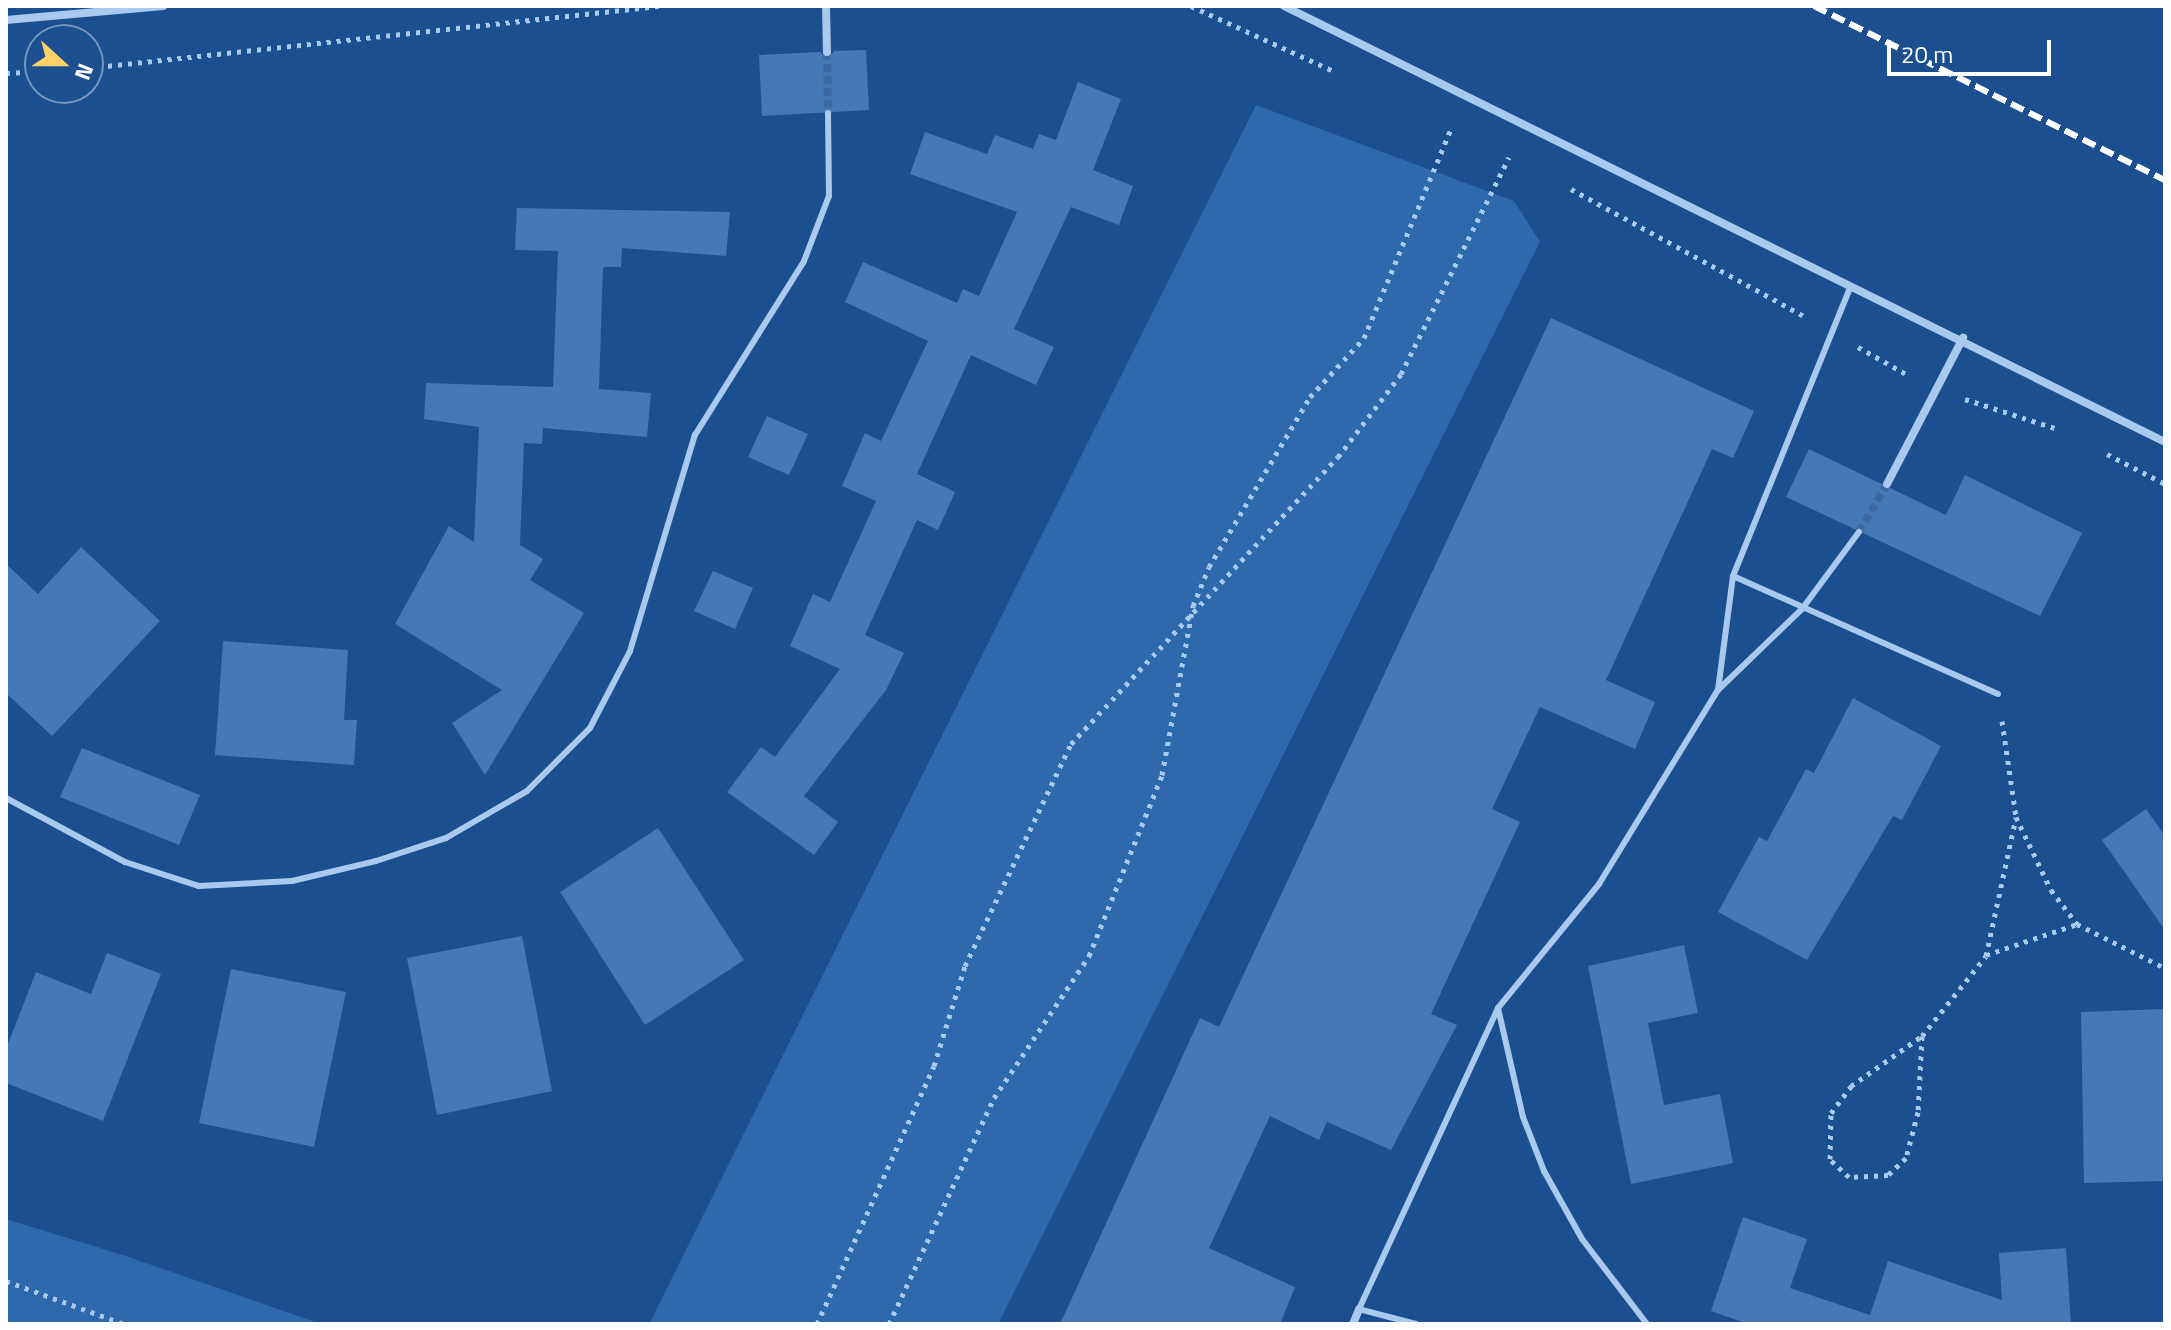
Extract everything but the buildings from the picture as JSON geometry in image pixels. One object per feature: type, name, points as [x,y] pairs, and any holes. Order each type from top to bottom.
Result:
[{"type":"street","points":[[6,20],[163,6]]},
{"type":"street","points":[[826,6],[827,52]]},
{"type":"street","points":[[1284,6],[1852,283],[2165,442]]},
{"type":"street","points":[[1887,484],[1963,338]]},
{"type":"street","points":[[1353,1324],[1359,1309]]},
{"type":"lane","points":[[6,798],[125,862],[199,886],[292,881],[376,861],[446,838],[527,791],[590,728],[630,651],[695,435],[804,261],[829,196],[828,113]]},
{"type":"lane","points":[[1718,690],[1733,576],[1852,283]]},
{"type":"lane","points":[[1416,1324],[1359,1309],[1498,1008],[1599,884],[1718,690],[1802,609],[1859,532]]},
{"type":"lane","points":[[1733,576],[1998,694]]},
{"type":"lane","points":[[1498,1008],[1523,1117],[1544,1171],[1582,1239],[1647,1324]]},
{"type":"path","points":[[104,66],[659,6]]},
{"type":"path","points":[[1191,6],[1346,77]]},
{"type":"path","points":[[1441,121],[1463,133]]},
{"type":"path","points":[[889,1324],[994,1098],[1089,956],[1162,775],[1193,606],[1250,492],[1310,397],[1364,338],[1452,127]]},
{"type":"path","points":[[1498,151],[1523,164]]},
{"type":"path","points":[[817,1324],[934,1066],[965,966],[1071,744],[1193,606],[1338,457],[1401,374],[1509,157]]},
{"type":"path","points":[[1565,186],[1936,390],[2072,436]]},
{"type":"path","points":[[2099,450],[2165,484]]},
{"type":"path","points":[[1922,1036],[1918,1112],[1906,1158],[1888,1175],[1849,1177],[1830,1159],[1831,1113],[1851,1086],[1922,1036],[1986,956],[2016,817],[1998,694]]},
{"type":"path","points":[[2016,817],[2077,924],[2165,968]]},
{"type":"path","points":[[1986,956],[2077,924]]},
{"type":"path","points":[[6,1281],[124,1324]]},
{"type":"shaded area","points":[[1256,105],[1514,201],[1540,242],[998,1324],[649,1324]]},
{"type":"shaded area","points":[[6,1219],[126,1256],[321,1324],[6,1324]]},
{"type":"tunnel","points":[[827,52],[828,113]]},
{"type":"tunnel","points":[[1859,532],[1887,484]]},
{"type":"railway","points":[[1814,6],[2165,180]]}]
